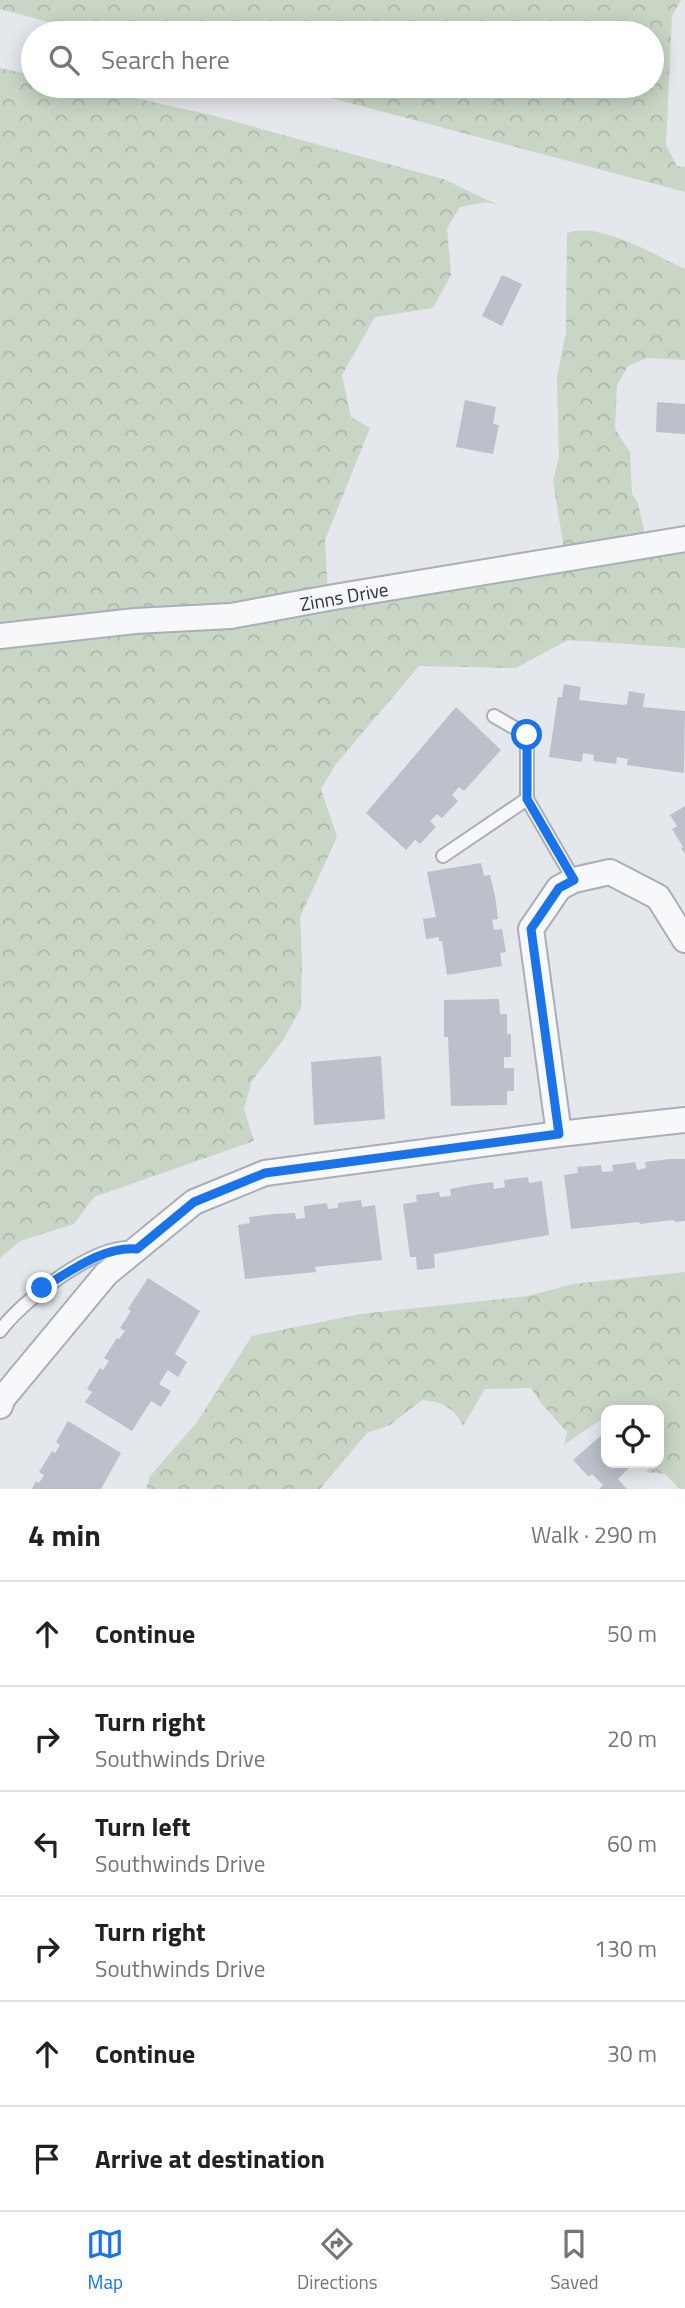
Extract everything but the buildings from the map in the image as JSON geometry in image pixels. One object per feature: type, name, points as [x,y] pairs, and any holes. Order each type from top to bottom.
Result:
[{"type":"street","name":"Zinns Drive","points":[[0,636],[135,621],[231,616],[685,539]]},
{"type":"street","points":[[559,1134],[531,929],[559,888],[574,880],[610,872],[658,897],[685,940]]},
{"type":"street","points":[[0,1406],[3,1398],[106,1274],[194,1202],[265,1173],[685,1120]]},
{"type":"lane","points":[[494,716],[527,735],[527,799],[574,880]]},
{"type":"lane","points":[[443,856],[527,799]]},
{"type":"lane","points":[[0,1331],[42,1288],[91,1259],[122,1248],[137,1249]]},
{"type":"green space","points":[[0,0],[681,0],[672,16],[666,145],[677,166],[685,167],[685,192],[331,98],[664,98],[664,21],[44,21],[0,9]]},
{"type":"green space","points":[[0,68],[21,72],[21,98],[134,98],[207,114],[443,179],[498,205],[486,202],[460,207],[447,228],[451,275],[433,308],[375,317],[342,375],[351,417],[370,428],[325,540],[328,594],[565,555],[553,481],[559,458],[557,377],[566,332],[567,233],[580,231],[610,235],[685,269],[685,360],[647,358],[628,366],[617,385],[615,429],[630,452],[632,494],[638,503],[646,540],[685,535],[685,648],[568,640],[516,668],[419,666],[336,764],[321,789],[337,837],[300,917],[301,1008],[283,1040],[252,1081],[244,1109],[254,1141],[94,1197],[74,1224],[20,1241],[0,1258]]},
{"type":"green space","points":[[685,1272],[685,1489],[680,1489],[665,1474],[646,1472],[649,1468],[664,1468],[664,1405],[601,1405],[601,1419],[564,1445],[567,1432],[531,1388],[485,1389],[463,1426],[456,1414],[447,1407],[422,1400],[390,1425],[367,1433],[320,1489],[146,1489],[150,1476],[197,1422],[252,1336],[361,1314],[528,1296],[573,1284]]},
{"type":"route","points":[[42,1288],[91,1259],[122,1248],[137,1249],[194,1202],[265,1173],[559,1134],[531,929],[559,888],[574,880],[527,799],[527,735]]}]
